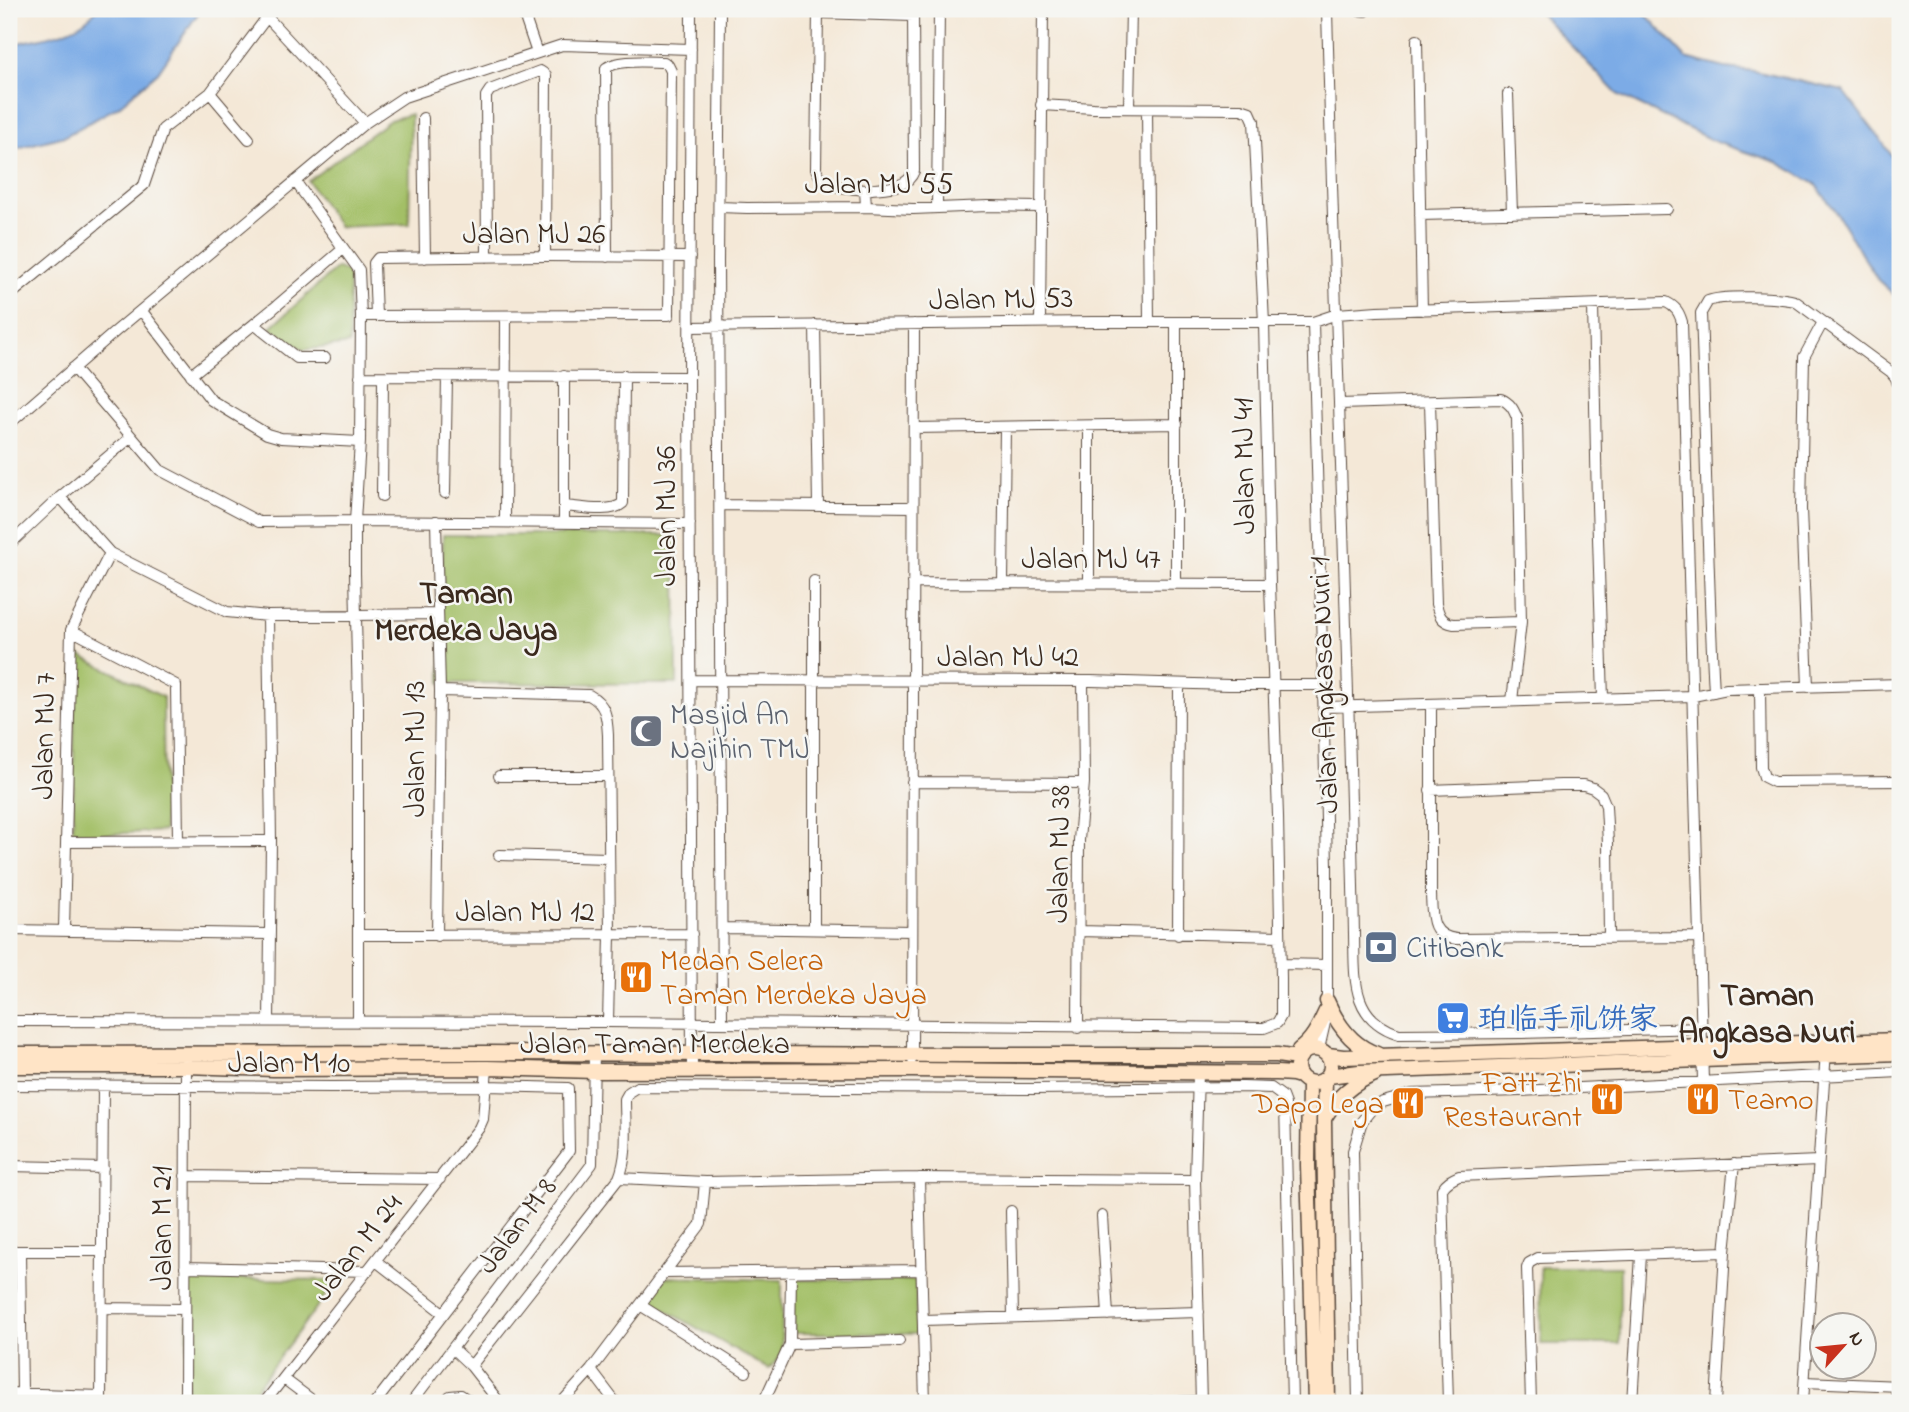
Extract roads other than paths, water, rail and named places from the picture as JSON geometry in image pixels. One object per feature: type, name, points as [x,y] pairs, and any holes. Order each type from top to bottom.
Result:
[{"type":"main road","points":[[1277,1055],[1296,1052],[1307,1045],[1327,1006]]},
{"type":"main road","points":[[1327,1006],[1347,1035],[1366,1051],[1383,1055]]},
{"type":"main road","points":[[1304,1079],[1320,1083],[1341,1073],[1826,1049],[1900,1040]]},
{"type":"main road","points":[[1826,1049],[1900,1053]]},
{"type":"main road","points":[[1328,1403],[1316,1121],[1304,1079],[1297,1070],[1298,1058],[1307,1050],[1342,1057],[1703,1054]]},
{"type":"main road","points":[[1315,1403],[1308,1165],[1316,1121],[1332,1068],[1323,1052]]},
{"type":"main road","name":"Jalan Taman Merdeka","points":[[9,1066],[594,1053],[1277,1055],[1298,1058]]},
{"type":"main road","name":"Jalan Taman Merdeka","points":[[9,1054],[186,1060],[273,1069],[912,1070],[1197,1080],[1278,1073],[1293,1074],[1304,1079]]},
{"type":"main road","points":[[1316,1121],[1336,1100],[1365,1078],[1382,1071]]},
{"type":"main road","points":[[1278,1073],[1292,1080],[1304,1093],[1316,1121]]},
{"type":"street","points":[[522,9],[537,53]]},
{"type":"street","name":"Jalan MJ 36","points":[[691,9],[689,377],[692,1071]]},
{"type":"street","points":[[720,9],[722,1022]]},
{"type":"street","points":[[937,208],[939,9]]},
{"type":"street","points":[[1040,322],[1043,9]]},
{"type":"street","points":[[1129,108],[1131,9]]},
{"type":"street","name":"Jalan Angkasa Nuri 1","points":[[1328,9],[1358,998],[1375,1022],[1399,1034],[1702,1028]]},
{"type":"street","points":[[1350,9],[1365,11]]},
{"type":"street","points":[[818,11],[913,12],[915,171],[906,184],[864,190],[825,183],[816,169],[818,11]]},
{"type":"street","points":[[9,296],[144,185],[163,129],[210,93],[270,13],[365,123]]},
{"type":"street","points":[[1417,40],[1422,310]]},
{"type":"street","points":[[9,424],[365,123],[404,97],[562,45],[691,49]]},
{"type":"street","points":[[361,316],[669,316],[671,71],[664,62],[619,63],[606,68],[607,257]]},
{"type":"street","points":[[487,257],[486,96],[490,90],[540,71],[546,75],[545,256]]},
{"type":"street","points":[[210,93],[249,139]]},
{"type":"street","points":[[1508,94],[1512,213]]},
{"type":"street","name":"Jalan MJ 41","points":[[1041,105],[1241,109],[1250,112],[1254,121],[1264,323],[1281,964],[1280,1020],[1273,1026],[1264,1028],[1078,1028]]},
{"type":"street","points":[[1147,109],[1149,322]]},
{"type":"street","points":[[423,118],[425,258]]},
{"type":"street","points":[[295,181],[359,271],[360,442],[355,521],[358,1021]]},
{"type":"street","points":[[864,190],[866,207]]},
{"type":"street","name":"Jalan MJ 55","points":[[719,207],[1040,207]]},
{"type":"street","points":[[1420,215],[1667,209]]},
{"type":"street","points":[[191,375],[343,249]]},
{"type":"street","name":"Jalan MJ 26","points":[[376,316],[374,263],[378,258],[690,257]]},
{"type":"street","points":[[1714,692],[1701,313],[1708,301],[1781,298],[1795,301],[1896,378],[1900,391],[1900,534]]},
{"type":"street","name":"Jalan MJ 53","points":[[690,327],[1040,322],[1312,322],[1337,314],[1666,302],[1674,306],[1682,322],[1693,696]]},
{"type":"street","points":[[1593,305],[1603,699]]},
{"type":"street","points":[[141,310],[211,400],[267,434],[281,438],[360,442]]},
{"type":"street","points":[[505,522],[506,316]]},
{"type":"street","points":[[1175,583],[1176,321]]},
{"type":"street","points":[[1808,687],[1801,509],[1803,370],[1804,357],[1823,321]]},
{"type":"street","points":[[1312,322],[1324,707],[1327,1006],[1323,1052]]},
{"type":"street","points":[[254,324],[297,358],[325,358]]},
{"type":"street","points":[[912,1070],[914,324]]},
{"type":"street","points":[[814,325],[818,506]]},
{"type":"street","points":[[73,368],[160,470],[259,522],[690,524]]},
{"type":"street","points":[[360,376],[689,377]]},
{"type":"street","points":[[564,376],[564,522]]},
{"type":"street","points":[[564,506],[610,509],[623,503],[624,376]]},
{"type":"street","points":[[445,493],[447,377]]},
{"type":"street","points":[[382,496],[383,378]]},
{"type":"street","points":[[1340,404],[1501,399],[1514,408],[1517,418],[1521,622],[1512,701]]},
{"type":"street","points":[[1430,402],[1436,604],[1441,618],[1454,624],[1521,622]]},
{"type":"street","points":[[914,428],[1177,424]]},
{"type":"street","points":[[1003,583],[1005,426]]},
{"type":"street","points":[[1089,426],[1089,583]]},
{"type":"street","points":[[9,545],[60,497],[130,438]]},
{"type":"street","points":[[60,497],[110,552],[227,612],[268,616],[438,614]]},
{"type":"street","points":[[720,505],[913,507]]},
{"type":"street","name":"Jalan MJ 13","points":[[436,522],[440,691],[437,936]]},
{"type":"street","name":"Jalan MJ 7","points":[[64,930],[71,631],[110,552]]},
{"type":"street","points":[[814,581],[814,929]]},
{"type":"street","name":"Jalan MJ 47","points":[[913,583],[1270,584]]},
{"type":"street","points":[[268,616],[271,841],[269,1021]]},
{"type":"street","points":[[71,631],[176,685],[178,841]]},
{"type":"street","name":"Jalan MJ 42","points":[[692,680],[1323,685]]},
{"type":"street","name":"Jalan MJ 38","points":[[1078,1028],[1079,841],[1084,783],[1083,681]]},
{"type":"street","points":[[1178,935],[1180,684]]},
{"type":"street","points":[[1324,707],[1693,696],[1727,689],[1900,684]]},
{"type":"street","points":[[1760,688],[1761,767],[1764,777],[1774,782],[1900,781]]},
{"type":"street","points":[[440,691],[589,695],[603,706],[607,715],[608,776],[608,1021]]},
{"type":"street","points":[[1693,696],[1703,1081]]},
{"type":"street","points":[[1430,704],[1433,918],[1440,934],[1456,939],[1699,937]]},
{"type":"street","points":[[499,776],[608,776]]},
{"type":"street","points":[[912,782],[1084,783]]},
{"type":"street","points":[[1430,790],[1561,785],[1594,788],[1601,794],[1606,806],[1609,938]]},
{"type":"street","points":[[66,842],[271,841]]},
{"type":"street","points":[[499,855],[608,858]]},
{"type":"street","points":[[722,928],[912,931]]},
{"type":"street","points":[[9,930],[270,934]]},
{"type":"street","points":[[1080,931],[1280,936]]},
{"type":"street","name":"Jalan MJ 12","points":[[358,935],[692,934]]},
{"type":"street","points":[[1281,964],[1327,965]]},
{"type":"street","points":[[9,1021],[608,1021],[1078,1028]]},
{"type":"street","points":[[1803,1403],[1826,1049]]},
{"type":"street","name":"Jalan M 8","points":[[411,1403],[592,1164],[594,1053]]},
{"type":"street","name":"Jalan M 21","points":[[185,1403],[186,1060]]},
{"type":"street","points":[[486,1068],[486,1086]]},
{"type":"street","points":[[1358,1403],[1353,1151],[1362,1121],[1371,1110],[1383,1102],[1412,1094],[1900,1072]]},
{"type":"street","points":[[1146,1403],[1201,1402],[1195,1180],[1197,1080]]},
{"type":"street","points":[[471,1366],[619,1178],[625,1152],[625,1099],[636,1087],[1032,1089],[1197,1080],[1271,1088],[1282,1096],[1285,1104],[1292,1403]]},
{"type":"street","name":"Jalan M 10","points":[[9,1085],[568,1088],[569,1151],[443,1313]]},
{"type":"street","points":[[9,1392],[101,1400],[103,1085]]},
{"type":"street","name":"Jalan M 24","points":[[264,1403],[479,1128],[483,1119],[486,1086]]},
{"type":"street","points":[[1448,1403],[1442,1189],[1445,1184],[1460,1176],[1818,1161]]},
{"type":"street","points":[[1716,1403],[1725,1252],[1734,1164]]},
{"type":"street","points":[[9,1167],[103,1168]]},
{"type":"street","points":[[185,1176],[440,1179]]},
{"type":"street","points":[[619,1178],[705,1182],[919,1178],[1195,1180]]},
{"type":"street","points":[[919,1178],[925,1403]]},
{"type":"street","points":[[561,1403],[591,1370],[701,1224],[705,1182]]},
{"type":"street","points":[[1011,1211],[1013,1317]]},
{"type":"street","points":[[1102,1216],[1108,1315]]},
{"type":"street","points":[[22,1393],[14,1251],[102,1251]]},
{"type":"street","points":[[1531,1403],[1529,1263],[1538,1258],[1725,1252]]},
{"type":"street","points":[[1632,1403],[1641,1255]]},
{"type":"street","points":[[375,1403],[443,1313],[376,1261]]},
{"type":"street","points":[[185,1267],[368,1271]]},
{"type":"street","points":[[664,1273],[922,1269]]},
{"type":"street","points":[[763,1403],[790,1344],[791,1272]]},
{"type":"street","points":[[640,1305],[747,1372]]},
{"type":"street","points":[[102,1308],[185,1309]]},
{"type":"street","points":[[923,1320],[1199,1312]]},
{"type":"street","points":[[1896,1403],[1900,1327]]},
{"type":"street","points":[[790,1344],[899,1342]]},
{"type":"street","points":[[453,1349],[471,1366],[500,1403]]},
{"type":"street","points":[[591,1370],[616,1403]]},
{"type":"street","points":[[284,1379],[316,1403]]},
{"type":"street","points":[[1805,1382],[1898,1386]]},
{"type":"street","points":[[444,1403],[450,1396],[461,1395],[472,1403]]},
{"type":"water","points":[[97,9],[201,9],[158,72],[119,106],[65,136],[9,150],[9,45],[68,30],[89,18]]},
{"type":"water","points":[[1536,9],[1641,9],[1686,58],[1843,91],[1900,168],[1900,300],[1878,280],[1834,209],[1815,184],[1777,162],[1716,142],[1617,94]]},
{"type":"place","name":"Masjid An Najihin TMJ","points":[[646,731]]},
{"type":"place","name":"Citibank","points":[[1381,947]]},
{"type":"place","name":"Medan Selera Taman Merdeka Jaya","points":[[636,977]]},
{"type":"place","name":"珀临手礼饼家","points":[[1453,1018]]},
{"type":"place","name":"Fatt Zhi Restaurant","points":[[1607,1099]]},
{"type":"place","name":"Teamo","points":[[1703,1099]]},
{"type":"place","name":"Dapo Lega","points":[[1408,1103]]},
{"type":"district","name":"Taman Merdeka Jaya","points":[[466,610]]},
{"type":"district","name":"Taman Angkasa Nuri","points":[[1767,1012]]}]
